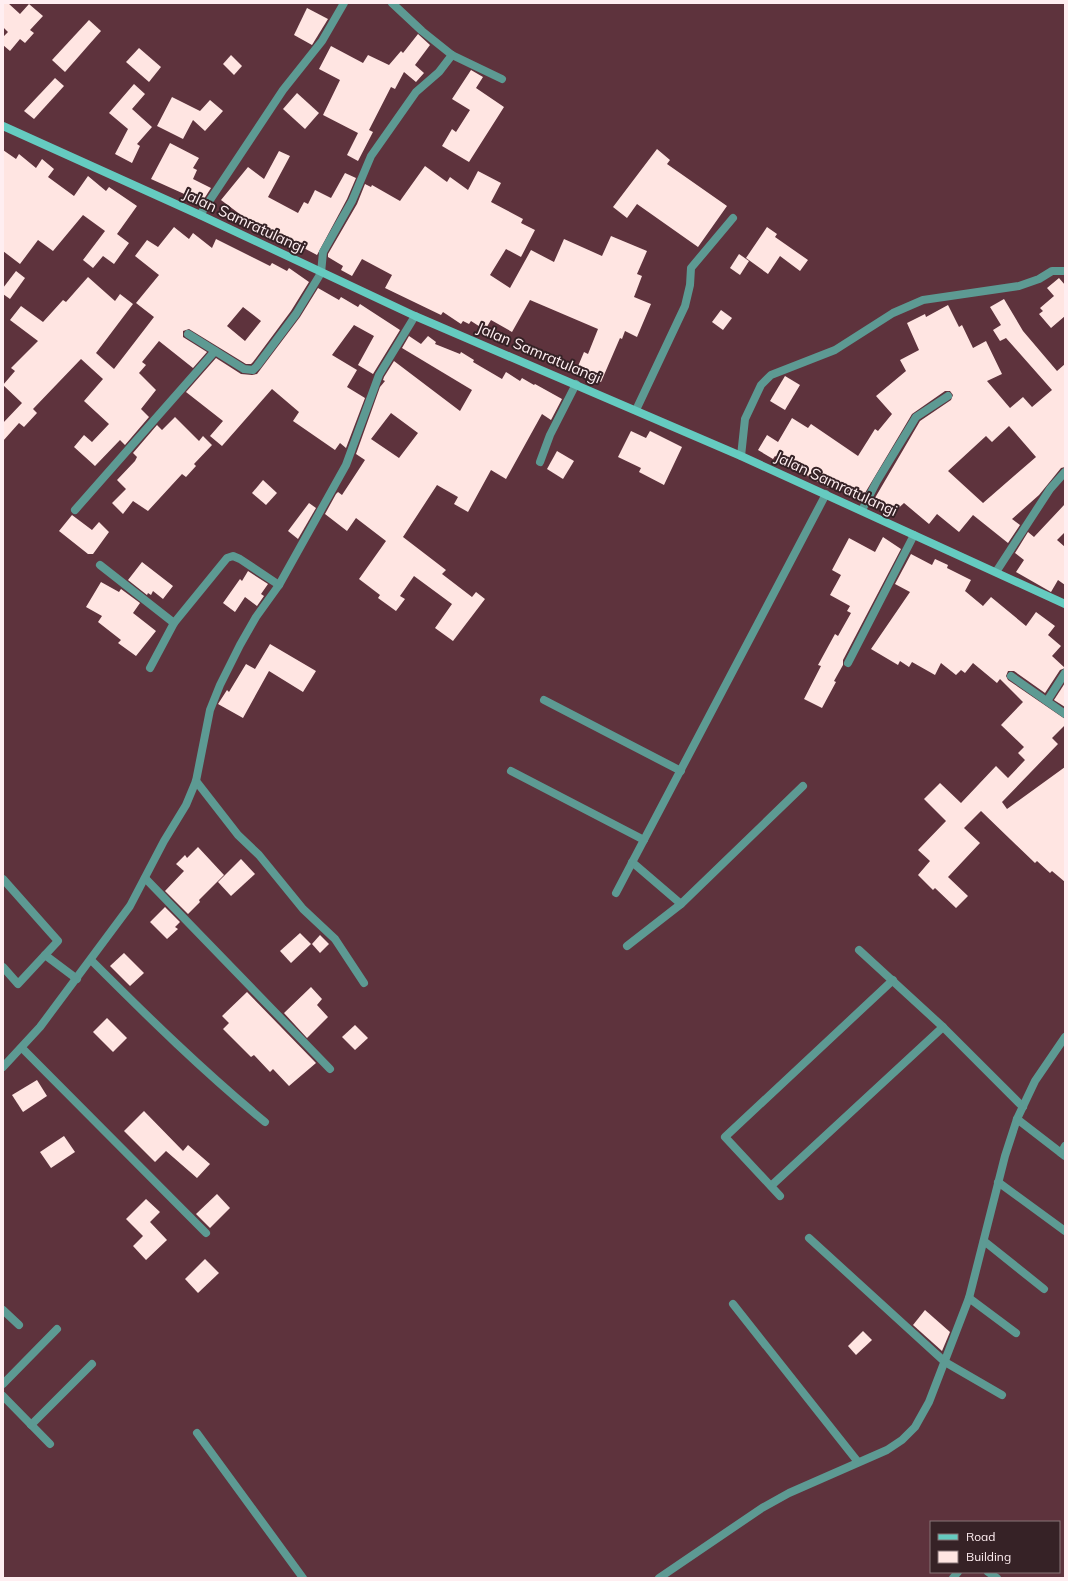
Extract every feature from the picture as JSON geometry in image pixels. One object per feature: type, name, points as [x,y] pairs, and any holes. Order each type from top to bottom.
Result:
[{"type":"main road","name":"Jalan Samratulangi","points":[[3,126],[200,215],[415,316],[741,456],[1065,604]]},
{"type":"street","points":[[200,215],[283,90],[322,41],[344,3]]},
{"type":"street","points":[[392,3],[426,35],[452,55],[502,79]]},
{"type":"street","points":[[188,334],[244,369],[252,370],[296,314],[321,273],[323,252],[352,201],[371,156],[416,92],[439,72],[452,55]]},
{"type":"street","points":[[636,410],[685,306],[692,268],[695,262],[733,218]]},
{"type":"street","points":[[741,456],[745,419],[761,385],[771,375],[835,350],[893,313],[923,300],[1019,286],[1039,279],[1052,271],[1065,271]]},
{"type":"street","points":[[3,1067],[22,1048],[77,979],[130,906],[164,841],[186,805],[196,781],[210,710],[215,696],[230,664],[250,628],[279,585],[346,465],[379,375],[415,316]]},
{"type":"street","points":[[75,510],[215,351]]},
{"type":"street","points":[[540,462],[550,435],[576,384]]},
{"type":"street","points":[[862,510],[877,481],[916,418],[948,396]]},
{"type":"street","points":[[996,572],[1050,489],[1065,472]]},
{"type":"street","points":[[616,893],[826,494]]},
{"type":"street","points":[[848,664],[914,535]]},
{"type":"street","points":[[150,668],[174,623],[227,558],[233,556],[240,559],[279,585]]},
{"type":"street","points":[[100,565],[174,623]]},
{"type":"street","points":[[1047,701],[1065,673]]},
{"type":"street","points":[[1011,676],[1065,714]]},
{"type":"street","points":[[544,700],[680,771]]},
{"type":"street","points":[[511,771],[644,840]]},
{"type":"street","points":[[196,781],[238,835],[259,855],[303,908],[335,940],[364,983]]},
{"type":"street","points":[[628,946],[681,904],[803,786]]},
{"type":"street","points":[[632,862],[681,904]]},
{"type":"street","points":[[145,878],[330,1069]]},
{"type":"street","points":[[3,879],[58,941],[18,984],[3,967]]},
{"type":"street","points":[[859,950],[943,1027],[1023,1107]]},
{"type":"street","points":[[45,955],[77,979]]},
{"type":"street","points":[[91,960],[225,1089],[265,1122]]},
{"type":"street","points":[[780,1196],[725,1137],[893,980]]},
{"type":"street","points":[[770,1186],[943,1027]]},
{"type":"street","points":[[659,1578],[762,1508],[789,1493],[887,1450],[902,1440],[915,1427],[929,1402],[969,1298],[998,1182],[1017,1119],[1035,1081],[1065,1037]]},
{"type":"street","points":[[22,1048],[206,1232]]},
{"type":"street","points":[[1017,1119],[1064,1152]]},
{"type":"street","points":[[998,1182],[1065,1231]]},
{"type":"street","points":[[809,1238],[944,1362],[1002,1395]]},
{"type":"street","points":[[984,1241],[1044,1289]]},
{"type":"street","points":[[969,1298],[1016,1333]]},
{"type":"street","points":[[733,1304],[858,1462]]},
{"type":"street","points":[[3,1310],[18,1326]]},
{"type":"street","points":[[3,1384],[58,1329]]},
{"type":"street","points":[[31,1425],[92,1364]]},
{"type":"street","points":[[3,1396],[50,1444]]},
{"type":"street","points":[[198,1433],[303,1578]]},
{"type":"building","points":[[3,3],[8,3],[20,14],[29,4],[43,16],[30,30],[34,33],[25,43],[20,39],[10,51],[3,45],[3,37],[8,32],[3,27]]},
{"type":"building","points":[[307,8],[328,19],[312,45],[294,35]]},
{"type":"building","points":[[89,20],[101,31],[65,72],[52,60]]},
{"type":"building","points":[[418,34],[430,45],[415,65],[424,73],[416,82],[404,72],[395,89],[391,87],[369,130],[373,132],[358,161],[347,155],[358,133],[323,115],[340,80],[319,69],[331,46],[363,63],[368,55],[389,65],[401,51],[403,53]]},
{"type":"building","points":[[139,48],[161,67],[149,82],[126,62]]},
{"type":"building","points":[[231,55],[242,66],[234,75],[223,64]]},
{"type":"building","points":[[471,70],[483,77],[476,88],[504,107],[469,162],[442,146],[452,129],[456,132],[470,110],[452,99]]},
{"type":"building","points":[[55,78],[64,86],[34,119],[24,111]]},
{"type":"building","points":[[134,84],[145,94],[132,109],[152,127],[137,144],[140,146],[132,163],[115,154],[128,129],[109,113]]},
{"type":"building","points":[[297,93],[319,113],[305,129],[283,109]]},
{"type":"building","points":[[172,97],[200,111],[210,100],[223,111],[205,131],[193,120],[183,139],[157,126]]},
{"type":"building","points":[[170,143],[199,158],[193,168],[197,170],[193,179],[211,188],[202,202],[151,179]]},
{"type":"building","points":[[657,149],[670,160],[667,164],[727,206],[698,247],[637,204],[627,218],[613,207]]},
{"type":"building","points":[[3,150],[16,159],[19,154],[36,168],[42,159],[54,169],[48,177],[74,196],[88,176],[106,191],[109,187],[137,206],[117,234],[129,243],[114,264],[103,256],[93,268],[83,260],[105,231],[83,215],[53,251],[38,240],[20,264],[3,251]]},
{"type":"building","points":[[279,151],[290,156],[268,197],[298,213],[304,202],[308,204],[315,190],[331,198],[345,173],[356,178],[347,199],[317,255],[298,245],[298,247],[259,230],[239,218],[241,215],[221,200],[248,167],[264,179]]},
{"type":"building","points":[[425,166],[447,182],[450,177],[468,190],[478,171],[501,183],[491,202],[523,219],[521,223],[535,230],[521,257],[506,249],[490,275],[510,288],[531,250],[554,262],[564,239],[602,256],[611,236],[647,251],[637,274],[642,276],[634,297],[651,304],[637,337],[625,331],[622,339],[620,338],[601,382],[576,371],[584,352],[588,354],[598,329],[530,300],[512,332],[491,320],[485,330],[471,321],[469,324],[463,321],[461,324],[443,312],[441,315],[385,288],[392,275],[362,259],[352,276],[341,270],[343,266],[328,257],[328,254],[357,204],[365,184],[371,187],[372,185],[400,201]]},
{"type":"building","points":[[174,227],[189,239],[193,233],[212,248],[216,239],[270,266],[272,263],[287,271],[289,268],[309,282],[291,311],[251,364],[246,364],[189,329],[183,331],[183,337],[207,352],[193,368],[159,341],[142,362],[146,365],[139,373],[156,390],[141,409],[149,417],[125,445],[120,440],[95,466],[74,447],[84,435],[92,442],[109,424],[84,401],[103,379],[81,359],[33,409],[37,413],[24,427],[19,423],[3,441],[3,423],[22,403],[3,385],[15,371],[11,368],[38,341],[10,320],[21,306],[43,322],[63,300],[66,302],[88,277],[115,301],[120,294],[133,304],[96,353],[114,369],[154,317],[136,303],[159,275],[135,256],[147,240],[158,247]],"holes":[[[243,307],[261,321],[245,341],[227,326]]]},
{"type":"building","points":[[767,227],[777,234],[775,237],[808,260],[800,271],[780,256],[768,274],[746,258]]},
{"type":"building","points":[[739,254],[749,261],[740,275],[730,268]]},
{"type":"building","points":[[16,271],[25,278],[10,299],[3,294],[3,288]]},
{"type":"building","points":[[1059,278],[1065,285],[1065,316],[1051,328],[1039,314],[1043,311],[1040,308],[1054,296],[1047,288]]},
{"type":"building","points":[[318,288],[339,300],[341,297],[358,307],[360,304],[400,330],[373,374],[358,365],[374,336],[354,325],[332,355],[357,370],[347,387],[365,398],[346,448],[340,443],[335,450],[293,421],[299,412],[272,389],[222,446],[210,436],[223,421],[186,392],[216,358],[241,374],[257,374],[300,317]]},
{"type":"building","points":[[1004,299],[1023,331],[1057,371],[1065,364],[1065,467],[1061,468],[1039,495],[1012,519],[1020,525],[1008,543],[973,515],[959,532],[937,514],[929,524],[904,503],[891,515],[872,503],[920,421],[951,400],[953,395],[950,391],[945,391],[912,414],[862,498],[849,491],[848,494],[831,483],[828,488],[775,456],[773,459],[758,450],[767,435],[778,442],[792,418],[808,428],[811,424],[858,456],[875,429],[878,431],[892,414],[876,396],[906,371],[900,360],[919,350],[907,323],[925,314],[926,317],[948,305],[959,327],[962,325],[973,348],[986,341],[1002,374],[987,381],[1010,408],[1023,397],[1032,407],[1052,390],[1006,338],[1000,341],[993,330],[1001,325],[990,307]],"holes":[[[1009,426],[1036,457],[983,503],[948,471],[986,436],[992,442]]]},
{"type":"building","points":[[721,310],[732,318],[723,330],[712,322]]},
{"type":"building","points":[[409,336],[421,344],[428,336],[436,342],[435,344],[460,354],[461,352],[474,360],[473,362],[502,379],[506,372],[520,381],[522,378],[562,399],[551,420],[542,414],[506,479],[491,470],[468,512],[454,504],[458,497],[437,485],[403,537],[446,570],[442,574],[472,597],[476,592],[485,599],[453,641],[435,628],[452,604],[414,576],[400,596],[405,599],[396,611],[378,598],[380,595],[359,579],[386,541],[356,518],[347,531],[325,514],[336,494],[338,492],[342,495],[365,460],[356,454],[380,387],[385,381],[383,380],[384,377],[394,361],[460,411],[472,390],[402,348]],"holes":[[[391,413],[418,433],[399,458],[371,439]]]},
{"type":"building","points":[[785,376],[800,385],[785,410],[770,401]]},
{"type":"building","points":[[175,417],[199,441],[203,436],[212,445],[194,464],[196,466],[186,477],[182,474],[148,511],[133,501],[123,514],[112,503],[126,489],[117,480],[135,461],[137,457],[133,453],[157,425],[162,430]]},
{"type":"building","points":[[631,431],[646,438],[650,431],[682,447],[664,485],[639,472],[641,468],[618,457]]},
{"type":"building","points":[[557,451],[574,461],[563,479],[547,469]]},
{"type":"building","points":[[263,480],[277,493],[266,505],[252,493]]},
{"type":"building","points":[[309,503],[316,508],[298,539],[288,531]]},
{"type":"building","points":[[1065,504],[1065,532],[1057,540],[1065,547],[1065,585],[1058,580],[1051,592],[1016,572],[1024,560],[1015,553],[1028,532],[1034,537]]},
{"type":"building","points":[[72,515],[92,530],[99,522],[109,532],[93,554],[88,554],[59,531]]},
{"type":"building","points":[[883,537],[901,549],[843,660],[843,665],[834,681],[836,682],[822,708],[804,699],[821,666],[818,665],[835,634],[838,636],[851,613],[847,611],[850,606],[830,595],[841,575],[832,570],[849,538],[875,552]]},
{"type":"building","points":[[911,554],[932,565],[935,559],[948,565],[947,568],[971,580],[965,591],[983,606],[991,597],[1026,626],[1036,612],[1055,626],[1048,635],[1061,646],[1052,656],[1065,668],[1060,670],[1045,693],[1014,671],[1008,671],[1006,676],[1008,680],[1065,719],[1065,725],[1052,738],[1058,744],[1002,802],[1007,809],[1065,767],[1065,882],[1052,871],[1050,873],[1037,861],[1035,863],[981,811],[964,828],[980,843],[948,877],[968,896],[956,908],[935,888],[933,890],[918,875],[930,861],[918,850],[946,821],[924,799],[940,783],[961,803],[996,766],[1008,778],[1025,760],[1018,753],[1024,747],[1001,725],[1023,702],[1000,679],[997,683],[973,663],[965,673],[961,670],[956,675],[941,663],[935,675],[912,662],[909,667],[900,661],[898,665],[871,649],[910,592],[895,584]]},
{"type":"building","points":[[142,562],[173,586],[163,599],[153,591],[151,595],[148,593],[147,595],[128,580]]},
{"type":"building","points":[[248,571],[268,584],[261,594],[264,596],[257,606],[245,597],[235,612],[223,603],[240,579],[242,581]]},
{"type":"building","points":[[101,582],[119,592],[121,589],[140,603],[133,613],[156,631],[136,656],[118,643],[121,640],[98,622],[102,616],[86,607]]},
{"type":"building","points":[[270,644],[316,671],[303,692],[269,671],[243,718],[218,704],[227,690],[229,692],[246,664],[255,669]]},
{"type":"building","points":[[1065,683],[1065,707],[1054,700]]},
{"type":"building","points":[[198,847],[224,875],[199,900],[200,902],[188,914],[165,891],[184,871],[176,864],[185,855],[187,858]]},
{"type":"building","points":[[241,859],[255,874],[231,896],[218,882]]},
{"type":"building","points":[[165,907],[180,922],[175,927],[178,929],[167,939],[150,922]]},
{"type":"building","points":[[300,933],[311,944],[291,963],[280,951]]},
{"type":"building","points":[[320,935],[329,944],[320,953],[312,944]]},
{"type":"building","points":[[124,953],[144,973],[130,986],[110,966]]},
{"type":"building","points":[[311,987],[322,999],[317,1005],[328,1017],[307,1038],[284,1013]]},
{"type":"building","points":[[247,992],[316,1063],[289,1086],[273,1069],[270,1072],[254,1055],[251,1057],[223,1029],[229,1023],[222,1016]]},
{"type":"building","points":[[107,1018],[127,1038],[113,1052],[93,1032]]},
{"type":"building","points":[[355,1025],[368,1038],[355,1050],[342,1037]]},
{"type":"building","points":[[37,1080],[47,1096],[23,1112],[12,1095]]},
{"type":"building","points":[[144,1111],[183,1151],[188,1145],[210,1164],[197,1178],[166,1151],[155,1162],[124,1131]]},
{"type":"building","points":[[64,1136],[75,1152],[51,1168],[40,1152]]},
{"type":"building","points":[[217,1194],[230,1208],[210,1228],[196,1214]]},
{"type":"building","points":[[146,1199],[160,1212],[150,1222],[167,1240],[146,1260],[133,1246],[143,1236],[126,1219]]},
{"type":"building","points":[[205,1259],[219,1273],[198,1293],[185,1279]]},
{"type":"building","points":[[925,1310],[950,1332],[942,1351],[913,1325]]},
{"type":"building","points":[[863,1331],[872,1340],[856,1355],[848,1346]]}]
